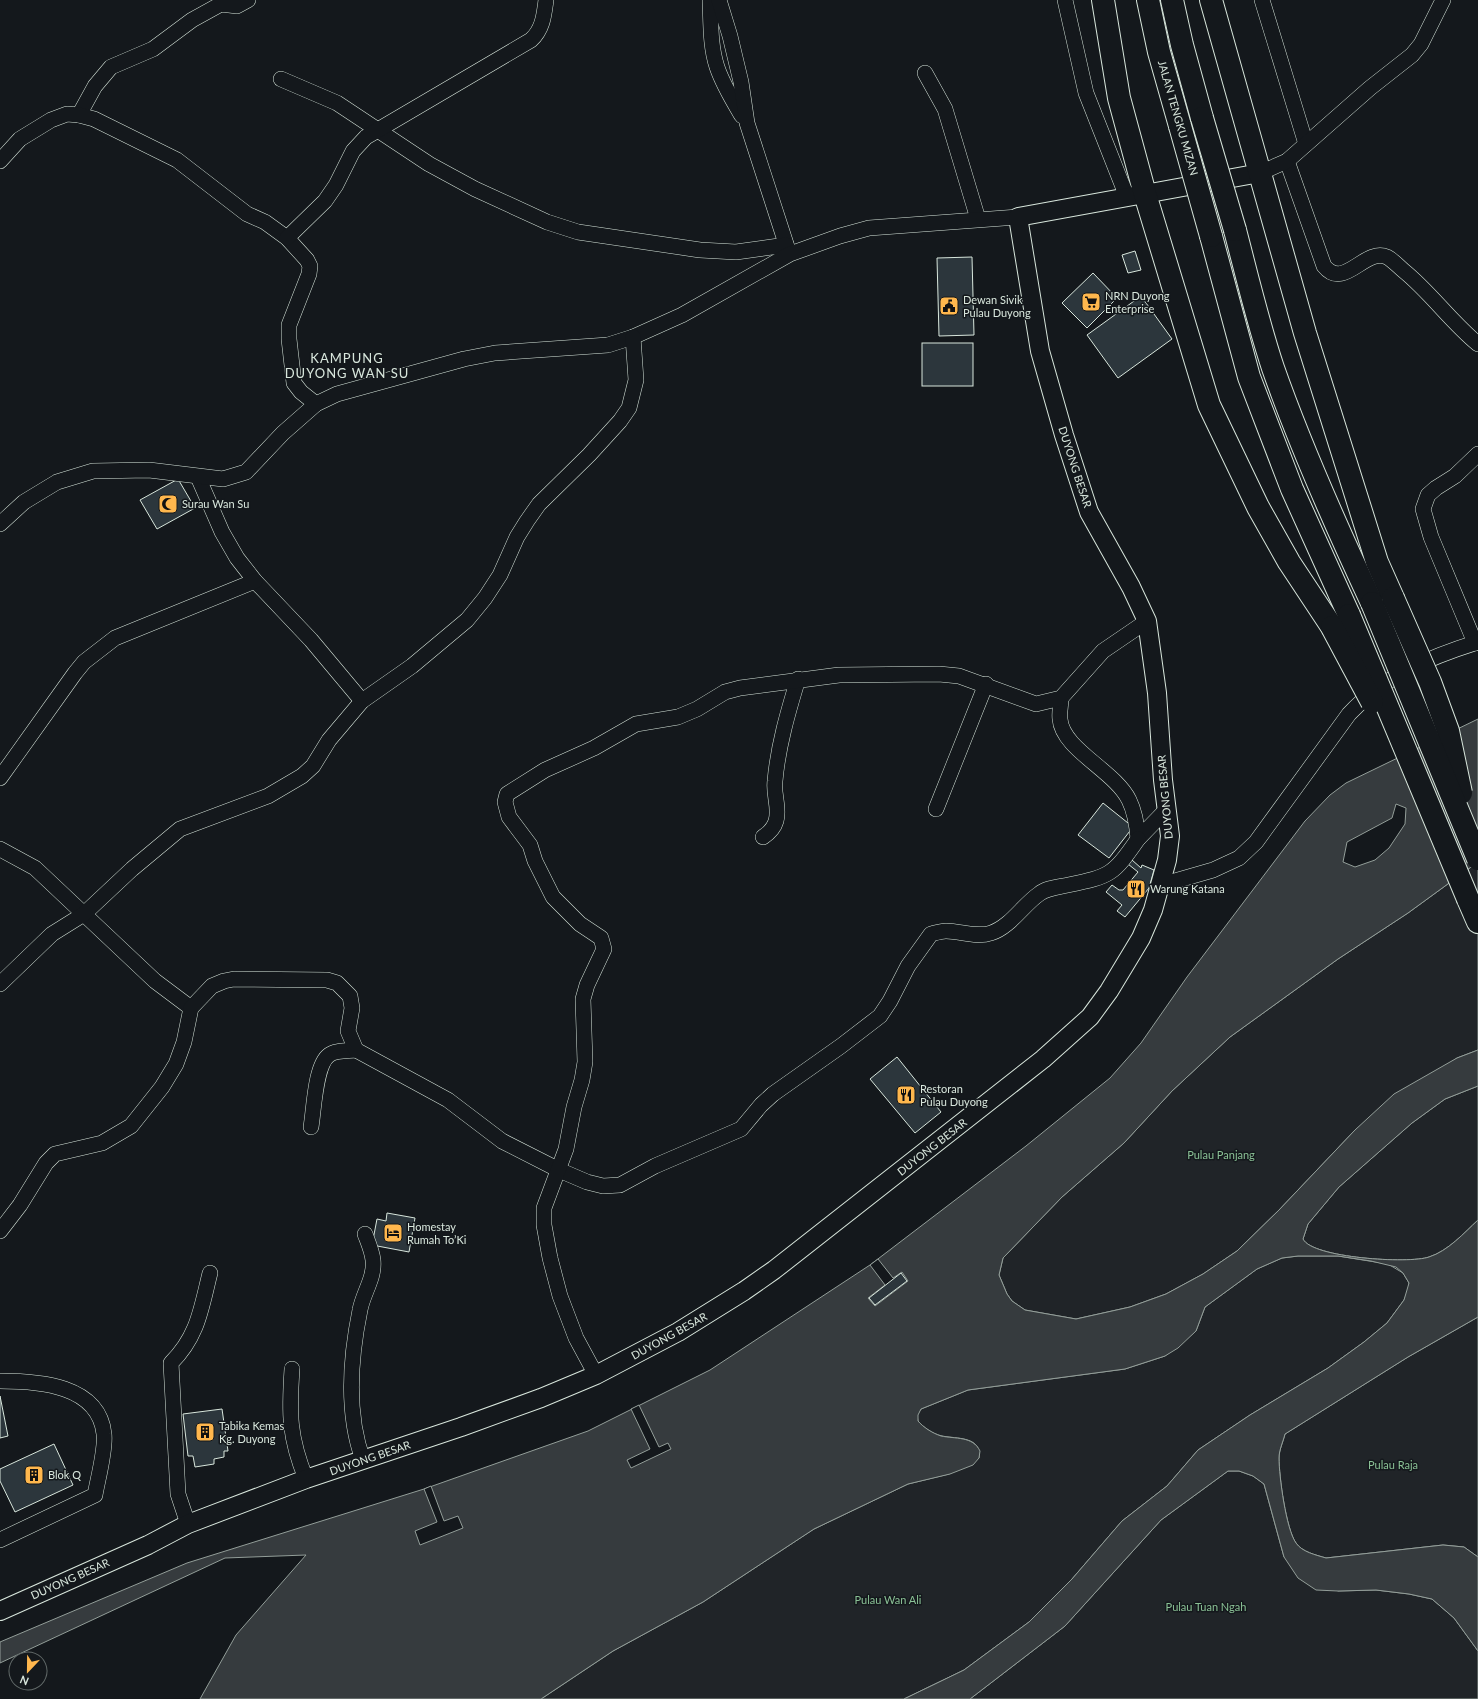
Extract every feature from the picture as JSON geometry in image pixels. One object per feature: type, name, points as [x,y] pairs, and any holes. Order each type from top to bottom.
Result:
[{"type":"highway","points":[[1103,0],[1136,196],[1209,405],[1258,507],[1289,562],[1332,628],[1377,712],[1478,922]]},
{"type":"highway","name":"JALAN TENGKU MIZAN","points":[[1148,0],[1159,52],[1252,384],[1292,489],[1349,615],[1468,899]]},
{"type":"highway","points":[[1172,0],[1182,45],[1235,230],[1258,318],[1294,424],[1319,486],[1372,603],[1475,851]]},
{"type":"highway","points":[[1211,0],[1305,333],[1377,562],[1430,682],[1448,730],[1475,851]]},
{"type":"street","points":[[287,238],[325,201],[336,185],[353,151],[366,137],[531,40],[536,35],[542,24],[546,0]]},
{"type":"street","points":[[710,0],[712,42],[717,66],[725,85],[747,123]]},
{"type":"street","points":[[719,0],[730,36],[739,74],[747,123],[788,249]]},
{"type":"street","points":[[1065,0],[1086,93],[1136,196]]},
{"type":"street","points":[[1262,0],[1306,144]]},
{"type":"street","points":[[281,79],[337,103],[429,164],[475,189],[547,222],[578,232],[700,250],[736,252],[788,249],[869,228],[1018,217],[1260,173],[1287,161],[1370,88],[1412,54],[1421,44],[1443,0]]},
{"type":"street","points":[[79,115],[95,86],[111,68],[153,49],[192,20],[221,4],[240,2]]},
{"type":"street","points":[[925,73],[945,109],[978,219]]},
{"type":"street","points":[[0,161],[20,139],[36,128],[67,114],[79,115],[110,125],[177,160],[247,214],[265,222],[287,238],[307,260],[310,266],[309,274],[289,325],[289,339],[294,383],[301,392],[316,404]]},
{"type":"street","points":[[1287,161],[1324,266],[1329,271],[1333,274],[1340,274],[1369,259],[1379,256],[1387,257],[1423,287],[1478,344]]},
{"type":"street","name":"DUYONG BESAR","points":[[0,1611],[148,1545],[188,1524],[306,1479],[520,1406],[596,1375],[678,1332],[750,1287],[835,1224],[1063,1041],[1090,1016],[1127,962],[1141,938],[1153,910],[1161,885],[1170,836],[1157,694],[1147,621],[1131,587],[1089,512],[1076,478],[1040,351],[1018,217]]},
{"type":"street","points":[[0,524],[24,502],[57,482],[93,471],[149,470],[223,479],[246,472],[283,433],[316,404],[343,392],[372,383],[464,359],[495,354],[608,345],[633,337],[682,315],[788,249]]},
{"type":"street","points":[[0,984],[52,934],[84,914],[132,869],[180,829],[268,796],[302,776],[314,766],[328,740],[362,701],[412,666],[468,620],[500,575],[517,537],[527,521],[540,504],[590,455],[620,421],[628,408],[636,380],[633,337]]},
{"type":"street","points":[[1161,885],[1201,874],[1239,858],[1256,842],[1349,714],[1364,697],[1395,675],[1434,657],[1476,642],[1431,537],[1423,509],[1428,495],[1455,476],[1478,454]]},
{"type":"street","points":[[198,477],[222,532],[238,558],[255,581],[311,640],[362,701]]},
{"type":"street","points":[[0,778],[75,673],[98,650],[115,638],[255,581]]},
{"type":"street","points":[[596,1375],[574,1331],[560,1296],[544,1225],[544,1208],[548,1193],[559,1170],[566,1149],[585,1062],[584,999],[587,985],[604,949],[601,938],[580,924],[553,897],[535,861],[530,845],[509,817],[505,802],[507,794],[544,770],[594,748],[636,724],[678,717],[697,709],[725,692],[798,679],[840,675],[939,674],[959,676],[986,684],[1036,704],[1061,698],[1103,651],[1147,621]]},
{"type":"street","points":[[763,838],[772,830],[776,822],[777,811],[774,784],[777,762],[798,679]]},
{"type":"street","points":[[936,809],[986,684]]},
{"type":"street","points":[[1061,698],[1060,720],[1065,736],[1078,750],[1099,766],[1129,798],[1135,815],[1138,839]]},
{"type":"street","points":[[311,1127],[318,1077],[325,1059],[329,1054],[356,1050],[448,1100],[502,1141],[559,1170],[587,1182],[603,1186],[620,1185],[655,1166],[740,1129],[773,1094],[841,1046],[880,1016],[890,1002],[908,966],[931,934],[945,931],[980,935],[992,933],[1002,927],[1040,893],[1054,888],[1101,878],[1110,873],[1122,862],[1138,839],[1167,808]]},
{"type":"street","points":[[0,849],[34,868],[155,981],[191,1008]]},
{"type":"street","points":[[0,1231],[13,1214],[46,1163],[55,1154],[102,1143],[131,1126],[162,1087],[176,1064],[184,1042],[191,1008],[212,986],[234,979],[327,980],[336,983],[350,996],[352,1008],[348,1030],[356,1050]]},
{"type":"street","points":[[363,1460],[355,1439],[351,1406],[355,1336],[360,1308],[372,1273],[373,1260],[365,1234]]},
{"type":"street","points":[[188,1524],[178,1494],[171,1363],[184,1350],[194,1332],[199,1320],[210,1273]]},
{"type":"street","points":[[292,1369],[290,1404],[291,1431],[297,1457],[306,1479]]},
{"type":"street","points":[[0,1381],[24,1381],[48,1384],[82,1396],[94,1407],[102,1420],[104,1436],[96,1495],[0,1540]]},
{"type":"green space","name":"Pulau Panjang","points":[[1478,862],[1478,1050],[1457,1058],[1355,1130],[1279,1210],[1237,1251],[1203,1274],[1166,1294],[1130,1307],[1076,1319],[1025,1310],[1012,1301],[1007,1294],[999,1275],[1003,1258],[1062,1197],[1124,1143],[1172,1091],[1230,1037],[1338,959],[1408,913]]},
{"type":"green space","points":[[1478,1086],[1478,1220],[1455,1241],[1443,1251],[1429,1257],[1402,1260],[1362,1258],[1342,1255],[1310,1246],[1303,1239],[1308,1224],[1339,1187],[1412,1123],[1445,1099]]},
{"type":"green space","name":"Pulau Wan Ali","points":[[1298,1256],[1338,1256],[1388,1264],[1403,1273],[1409,1283],[1408,1290],[1404,1300],[1387,1323],[1364,1342],[1328,1368],[1250,1415],[1198,1450],[1167,1486],[1122,1521],[1072,1579],[1029,1622],[964,1670],[904,1699],[541,1699],[613,1651],[703,1602],[814,1529],[908,1484],[949,1474],[979,1458],[979,1451],[973,1442],[961,1438],[942,1436],[923,1426],[918,1421],[917,1415],[921,1409],[968,1390],[1125,1369],[1165,1356],[1196,1331],[1205,1307],[1257,1269],[1282,1258]]},
{"type":"green space","name":"Pulau Raja","points":[[1478,1317],[1478,1557],[1464,1547],[1443,1545],[1326,1558],[1302,1549],[1292,1536],[1286,1515],[1282,1489],[1279,1455],[1285,1434],[1408,1357]]},
{"type":"green space","name":"Pulau Tuan Ngah","points":[[1228,1471],[1239,1471],[1253,1476],[1264,1484],[1284,1557],[1338,1591],[1376,1590],[1409,1594],[1432,1599],[1454,1618],[1478,1651],[1478,1699],[970,1699],[1065,1626],[1161,1520]]},
{"type":"shaded area","points":[[1478,719],[1478,862],[1408,913],[1338,959],[1230,1037],[1172,1091],[1124,1143],[1062,1197],[1003,1258],[999,1275],[1007,1294],[1012,1301],[1025,1310],[1076,1319],[1130,1307],[1166,1294],[1203,1274],[1237,1251],[1279,1210],[1355,1130],[1394,1094],[1457,1058],[1478,1050],[1478,1086],[1445,1099],[1412,1123],[1339,1187],[1308,1224],[1303,1239],[1310,1246],[1342,1255],[1362,1258],[1402,1260],[1418,1259],[1429,1257],[1443,1251],[1478,1220],[1478,1317],[1408,1357],[1285,1434],[1280,1449],[1279,1458],[1280,1477],[1289,1526],[1296,1543],[1305,1551],[1326,1558],[1443,1545],[1464,1547],[1478,1557],[1478,1651],[1454,1618],[1432,1599],[1409,1594],[1376,1590],[1316,1590],[1298,1578],[1284,1557],[1264,1484],[1253,1476],[1239,1471],[1228,1471],[1161,1520],[1065,1626],[970,1699],[904,1699],[964,1670],[1029,1622],[1072,1579],[1122,1521],[1167,1486],[1198,1450],[1250,1415],[1328,1368],[1364,1342],[1387,1323],[1404,1300],[1409,1283],[1403,1273],[1396,1267],[1371,1261],[1338,1256],[1298,1256],[1282,1258],[1257,1269],[1205,1307],[1196,1331],[1178,1348],[1165,1356],[1125,1369],[968,1390],[921,1409],[918,1415],[918,1421],[928,1430],[941,1436],[968,1440],[977,1446],[980,1451],[979,1458],[973,1465],[950,1474],[908,1484],[814,1529],[703,1602],[613,1651],[541,1699],[200,1699],[236,1635],[306,1555],[225,1558],[26,1651],[8,1651],[8,1659],[0,1663],[0,1642],[187,1563],[424,1489],[588,1431],[710,1370],[870,1265],[1026,1146],[1110,1078],[1141,1043],[1187,977],[1305,821],[1330,795],[1346,783]],"holes":[[[1396,804],[1406,808],[1405,824],[1389,848],[1375,860],[1355,867],[1343,862],[1347,842],[1392,818]]]},
{"type":"pier","points":[[878,1259],[893,1278],[902,1272],[908,1281],[875,1306],[868,1298],[885,1285],[870,1265]]},
{"type":"pier","points":[[639,1405],[659,1447],[668,1443],[671,1449],[631,1468],[627,1460],[650,1449],[631,1409]]},
{"type":"pier","points":[[431,1486],[444,1521],[458,1516],[463,1528],[420,1545],[415,1531],[437,1522],[424,1489]]},
{"type":"building","points":[[1135,251],[1141,270],[1128,273],[1122,255]]},
{"type":"building","points":[[972,257],[974,335],[939,336],[937,258]]},
{"type":"building","points":[[1093,273],[1117,298],[1087,328],[1062,303]]},
{"type":"building","points":[[1141,296],[1172,339],[1118,378],[1087,335]]},
{"type":"building","points":[[922,343],[973,343],[973,386],[922,386]]},
{"type":"building","name":"Surau Wan Su","points":[[178,479],[195,508],[157,529],[140,500]]},
{"type":"building","points":[[1103,803],[1133,827],[1109,858],[1078,835]]},
{"type":"building","name":"Warung Katana","points":[[1132,860],[1141,868],[1142,865],[1154,870],[1149,888],[1125,917],[1117,911],[1122,905],[1106,892],[1112,885],[1119,890],[1123,890],[1138,872],[1128,864]]},
{"type":"building","name":"Restoran Pulau Duyong","points":[[897,1057],[941,1112],[915,1133],[870,1079]]},
{"type":"building","name":"Homestay Rumah To’Ki","points":[[387,1213],[415,1218],[409,1252],[372,1245],[377,1219],[386,1221]]},
{"type":"building","points":[[901,1273],[907,1281],[875,1305],[869,1298]]},
{"type":"building","points":[[0,1396],[8,1436],[0,1438]]},
{"type":"building","name":"Tabika Kemas Kg. Duyong","points":[[222,1409],[228,1451],[224,1451],[224,1457],[214,1459],[214,1464],[195,1467],[193,1456],[188,1456],[183,1414]]},
{"type":"building","name":"Blok Q","points":[[54,1444],[73,1485],[15,1512],[0,1481],[0,1469]]},
{"type":"place","name":"NRN Duyong Enterprise","points":[[1091,302]]},
{"type":"place","name":"Dewan Sivik Pulau Duyong","points":[[949,306]]},
{"type":"place","name":"Surau Wan Su","points":[[168,504]]},
{"type":"place","name":"Warung Katana","points":[[1136,889]]},
{"type":"place","name":"Restoran Pulau Duyong","points":[[906,1095]]},
{"type":"place","name":"Homestay Rumah To’Ki","points":[[393,1233]]},
{"type":"place","name":"Tabika Kemas Kg. Duyong","points":[[205,1432]]},
{"type":"place","name":"Blok Q","points":[[34,1475]]},
{"type":"district","name":"KAMPUNG DUYONG WAN SU","points":[[347,366]]}]
